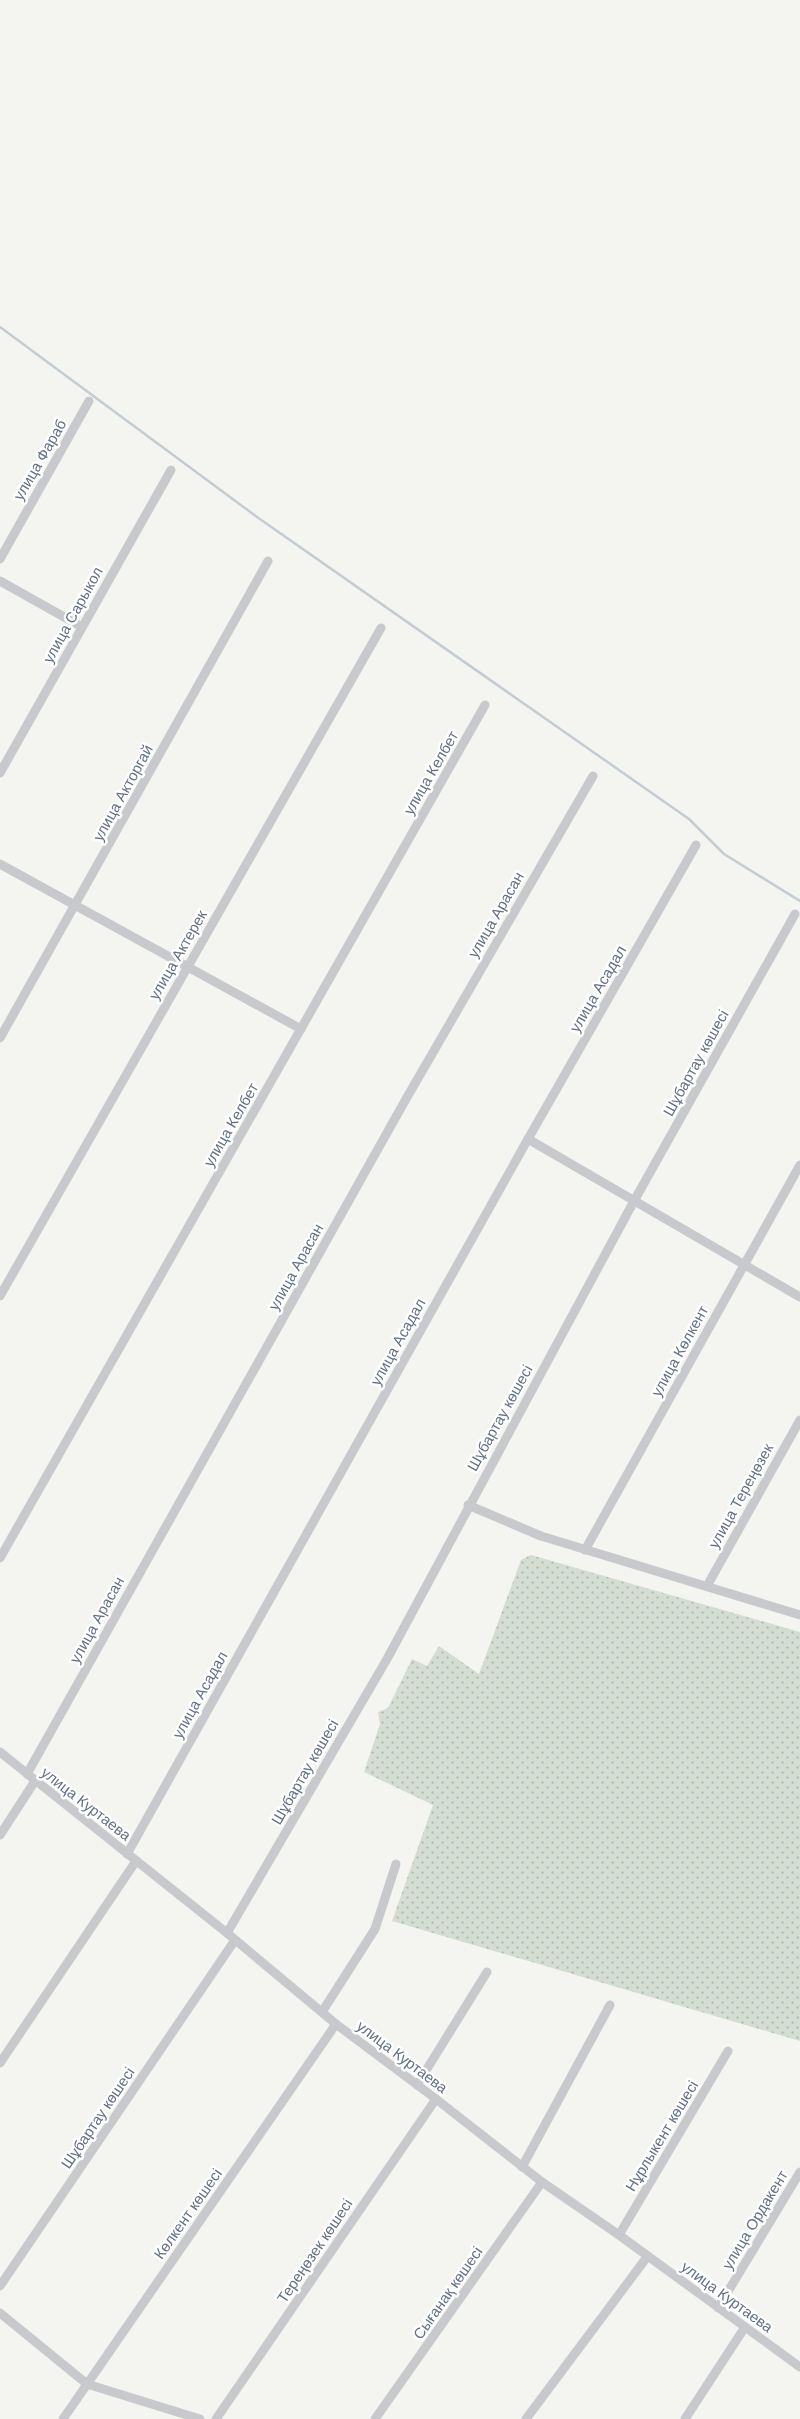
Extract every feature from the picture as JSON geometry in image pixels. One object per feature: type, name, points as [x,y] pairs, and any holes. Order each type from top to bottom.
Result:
[{"type":"street","name":"улица Фараб","points":[[0,559],[90,401]]},
{"type":"street","name":"улица Сарыкол","points":[[0,773],[171,470]]},
{"type":"street","name":"улица Акторгай","points":[[0,1038],[268,561]]},
{"type":"street","points":[[0,581],[82,627]]},
{"type":"street","name":"улица Актерек","points":[[0,1296],[381,628]]},
{"type":"street","name":"улица Келбет","points":[[0,1558],[485,705]]},
{"type":"street","name":"улица Арасан","points":[[27,1774],[406,1099],[593,776]]},
{"type":"street","name":"улица Асадал","points":[[127,1854],[528,1139],[696,845]]},
{"type":"street","points":[[0,864],[75,907],[301,1029]]},
{"type":"street","name":"Шұбартау көшесі","points":[[227,1933],[387,1659],[468,1505],[634,1201],[794,914]]},
{"type":"street","points":[[528,1139],[800,1297]]},
{"type":"street","name":"улица Көлкент","points":[[585,1550],[800,1165]]},
{"type":"street","name":"улица Тереңөзек","points":[[707,1586],[800,1420]]},
{"type":"street","points":[[468,1505],[540,1536],[800,1615]]},
{"type":"street","name":"улица Куртаева","points":[[0,1752],[227,1933],[336,2024],[522,2167],[800,2367]]},
{"type":"street","points":[[0,1835],[35,1781]]},
{"type":"street","points":[[0,2063],[136,1861]]},
{"type":"street","points":[[322,2012],[375,1929],[396,1864]]},
{"type":"street","name":"Шұбартау көшесі","points":[[0,2286],[235,1940]]},
{"type":"street","points":[[417,2085],[487,1972]]},
{"type":"street","points":[[522,2167],[610,2005]]},
{"type":"street","name":"Көлкент көшесі","points":[[63,2419],[336,2024]]},
{"type":"street","name":"Нұрлыкент көшесі","points":[[619,2235],[728,2051]]},
{"type":"street","name":"Тереңөзек көшесі","points":[[216,2419],[436,2099]]},
{"type":"street","name":"улица Ордакент","points":[[718,2308],[800,2172]]},
{"type":"street","name":"Сығанақ көшесі","points":[[375,2419],[542,2182]]},
{"type":"street","points":[[526,2419],[647,2257]]},
{"type":"street","points":[[0,2313],[87,2384],[200,2419]]},
{"type":"street","points":[[685,2419],[745,2327]]},
{"type":"shaded area","points":[[531,1555],[800,1632],[800,2041],[392,1921],[433,1805],[364,1772],[380,1724],[378,1712],[388,1708],[412,1659],[427,1666],[439,1646],[479,1674],[521,1560]]},
{"type":"waterway","points":[[0,327],[257,517],[689,819],[724,854],[800,901]]}]
